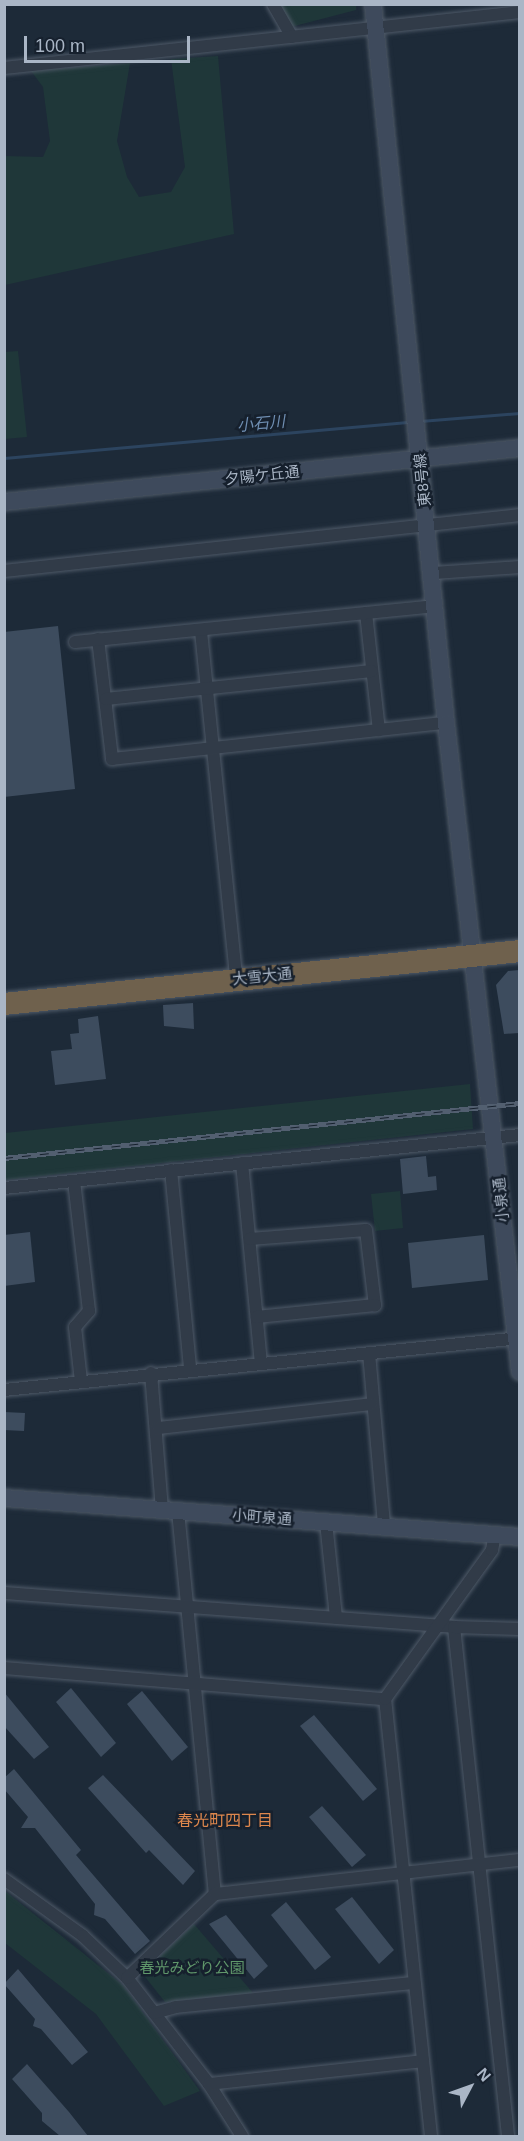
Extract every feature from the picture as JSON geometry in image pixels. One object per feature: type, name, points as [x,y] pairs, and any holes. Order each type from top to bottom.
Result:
[{"type":"highway","name":"大雪大通","points":[[4,1004],[236,978],[519,951]]},
{"type":"street","points":[[273,4],[292,38]]},
{"type":"street","name":"東8号線","points":[[373,4],[419,459],[434,573],[446,723],[474,956]]},
{"type":"street","points":[[4,68],[519,12]]},
{"type":"street","name":"夕陽ケ丘通","points":[[4,502],[519,448]]},
{"type":"street","points":[[4,571],[519,515]]},
{"type":"street","points":[[434,573],[519,567]]},
{"type":"street","points":[[75,642],[436,606]]},
{"type":"street","points":[[366,613],[379,730]]},
{"type":"street","points":[[201,631],[236,978]]},
{"type":"street","points":[[98,639],[112,759],[212,746],[446,723]]},
{"type":"street","points":[[106,699],[372,671]]},
{"type":"street","name":"小泉通","points":[[474,956],[518,1339],[519,1372]]},
{"type":"street","points":[[4,1188],[519,1135]]},
{"type":"street","points":[[242,1164],[261,1363]]},
{"type":"street","points":[[171,1170],[190,1368]]},
{"type":"street","points":[[74,1181],[89,1311],[75,1328],[81,1381]]},
{"type":"street","points":[[250,1239],[366,1230],[375,1305],[257,1317]]},
{"type":"street","points":[[4,1390],[190,1368],[518,1339]]},
{"type":"street","points":[[369,1353],[384,1526]]},
{"type":"street","points":[[151,1373],[170,1510],[187,1604],[215,1894]]},
{"type":"street","points":[[158,1428],[372,1404]]},
{"type":"street","name":"小町泉通","points":[[4,1498],[519,1537]]},
{"type":"street","points":[[326,1522],[336,1617]]},
{"type":"street","points":[[430,2136],[385,1699],[492,1550],[495,1535]]},
{"type":"street","points":[[4,1593],[187,1604],[454,1627],[519,1629]]},
{"type":"street","points":[[454,1627],[508,2136]]},
{"type":"street","points":[[4,1668],[385,1699]]},
{"type":"street","points":[[127,1978],[215,1894],[519,1860]]},
{"type":"street","points":[[4,1879],[83,1936],[127,1978],[209,2084],[242,2136]]},
{"type":"street","points":[[154,2013],[177,2007],[414,1983]]},
{"type":"street","points":[[209,2084],[423,2061]]},
{"type":"green space","points":[[273,5],[356,5],[356,10],[287,28]]},
{"type":"green space","points":[[218,56],[234,234],[5,285],[5,156],[43,157],[50,141],[43,87],[31,71],[130,63],[117,141],[127,177],[139,197],[171,192],[185,167],[171,59]]},
{"type":"green space","points":[[18,351],[27,437],[5,439],[5,352]]},
{"type":"green space","points":[[470,1084],[473,1129],[5,1180],[5,1133]]},
{"type":"green space","points":[[400,1191],[403,1228],[375,1231],[371,1194]]},
{"type":"green space","points":[[5,1891],[123,1985],[200,2091],[164,2106],[96,2014],[5,1943]]},
{"type":"green space","name":"春光みどり公園","points":[[194,1924],[253,1993],[165,2002],[142,1973]]},
{"type":"building","points":[[58,626],[75,789],[4,797],[4,632]]},
{"type":"building","points":[[519,970],[519,1033],[504,1034],[496,985],[508,971]]},
{"type":"building","points":[[193,1003],[194,1029],[164,1026],[163,1005]]},
{"type":"building","points":[[98,1016],[106,1079],[55,1085],[51,1051],[72,1049],[70,1034],[79,1033],[78,1019]]},
{"type":"building","points":[[426,1156],[428,1177],[436,1176],[437,1190],[403,1194],[400,1159]]},
{"type":"building","points":[[30,1232],[35,1282],[4,1286],[4,1235]]},
{"type":"building","points":[[484,1235],[488,1280],[412,1288],[408,1243]]},
{"type":"building","points":[[4,1412],[25,1413],[24,1431],[4,1430]]},
{"type":"building","points":[[71,1688],[116,1743],[101,1757],[56,1702]]},
{"type":"building","points":[[142,1691],[188,1747],[172,1761],[127,1704]]},
{"type":"building","points":[[4,1692],[49,1747],[34,1759],[4,1726]]},
{"type":"building","points":[[314,1715],[377,1789],[363,1801],[300,1726]]},
{"type":"building","points":[[14,1769],[81,1850],[76,1855],[150,1941],[135,1954],[105,1919],[94,1915],[95,1904],[35,1828],[21,1828],[28,1817],[4,1789],[4,1778]]},
{"type":"building","points":[[103,1775],[195,1871],[183,1885],[149,1850],[146,1853],[88,1788]]},
{"type":"building","points":[[322,1806],[366,1855],[352,1867],[309,1817]]},
{"type":"building","points":[[352,1897],[394,1950],[379,1964],[335,1909]]},
{"type":"building","points":[[286,1902],[331,1957],[315,1970],[271,1915]]},
{"type":"building","points":[[226,1915],[268,1966],[254,1979],[209,1924]]},
{"type":"building","points":[[18,1969],[88,2052],[72,2065],[41,2029],[33,2026],[35,2019],[4,1984]]},
{"type":"building","points":[[27,2064],[88,2136],[60,2136],[42,2121],[42,2113],[12,2079]]},
{"type":"waterway","name":"小石川","points":[[420,421],[520,413]]},
{"type":"waterway","name":"小石川","points":[[4,458],[410,422]]},
{"type":"railway","points":[[4,1158],[520,1103]]},
{"type":"district","name":"春光町四丁目","points":[[225,1821]]}]
